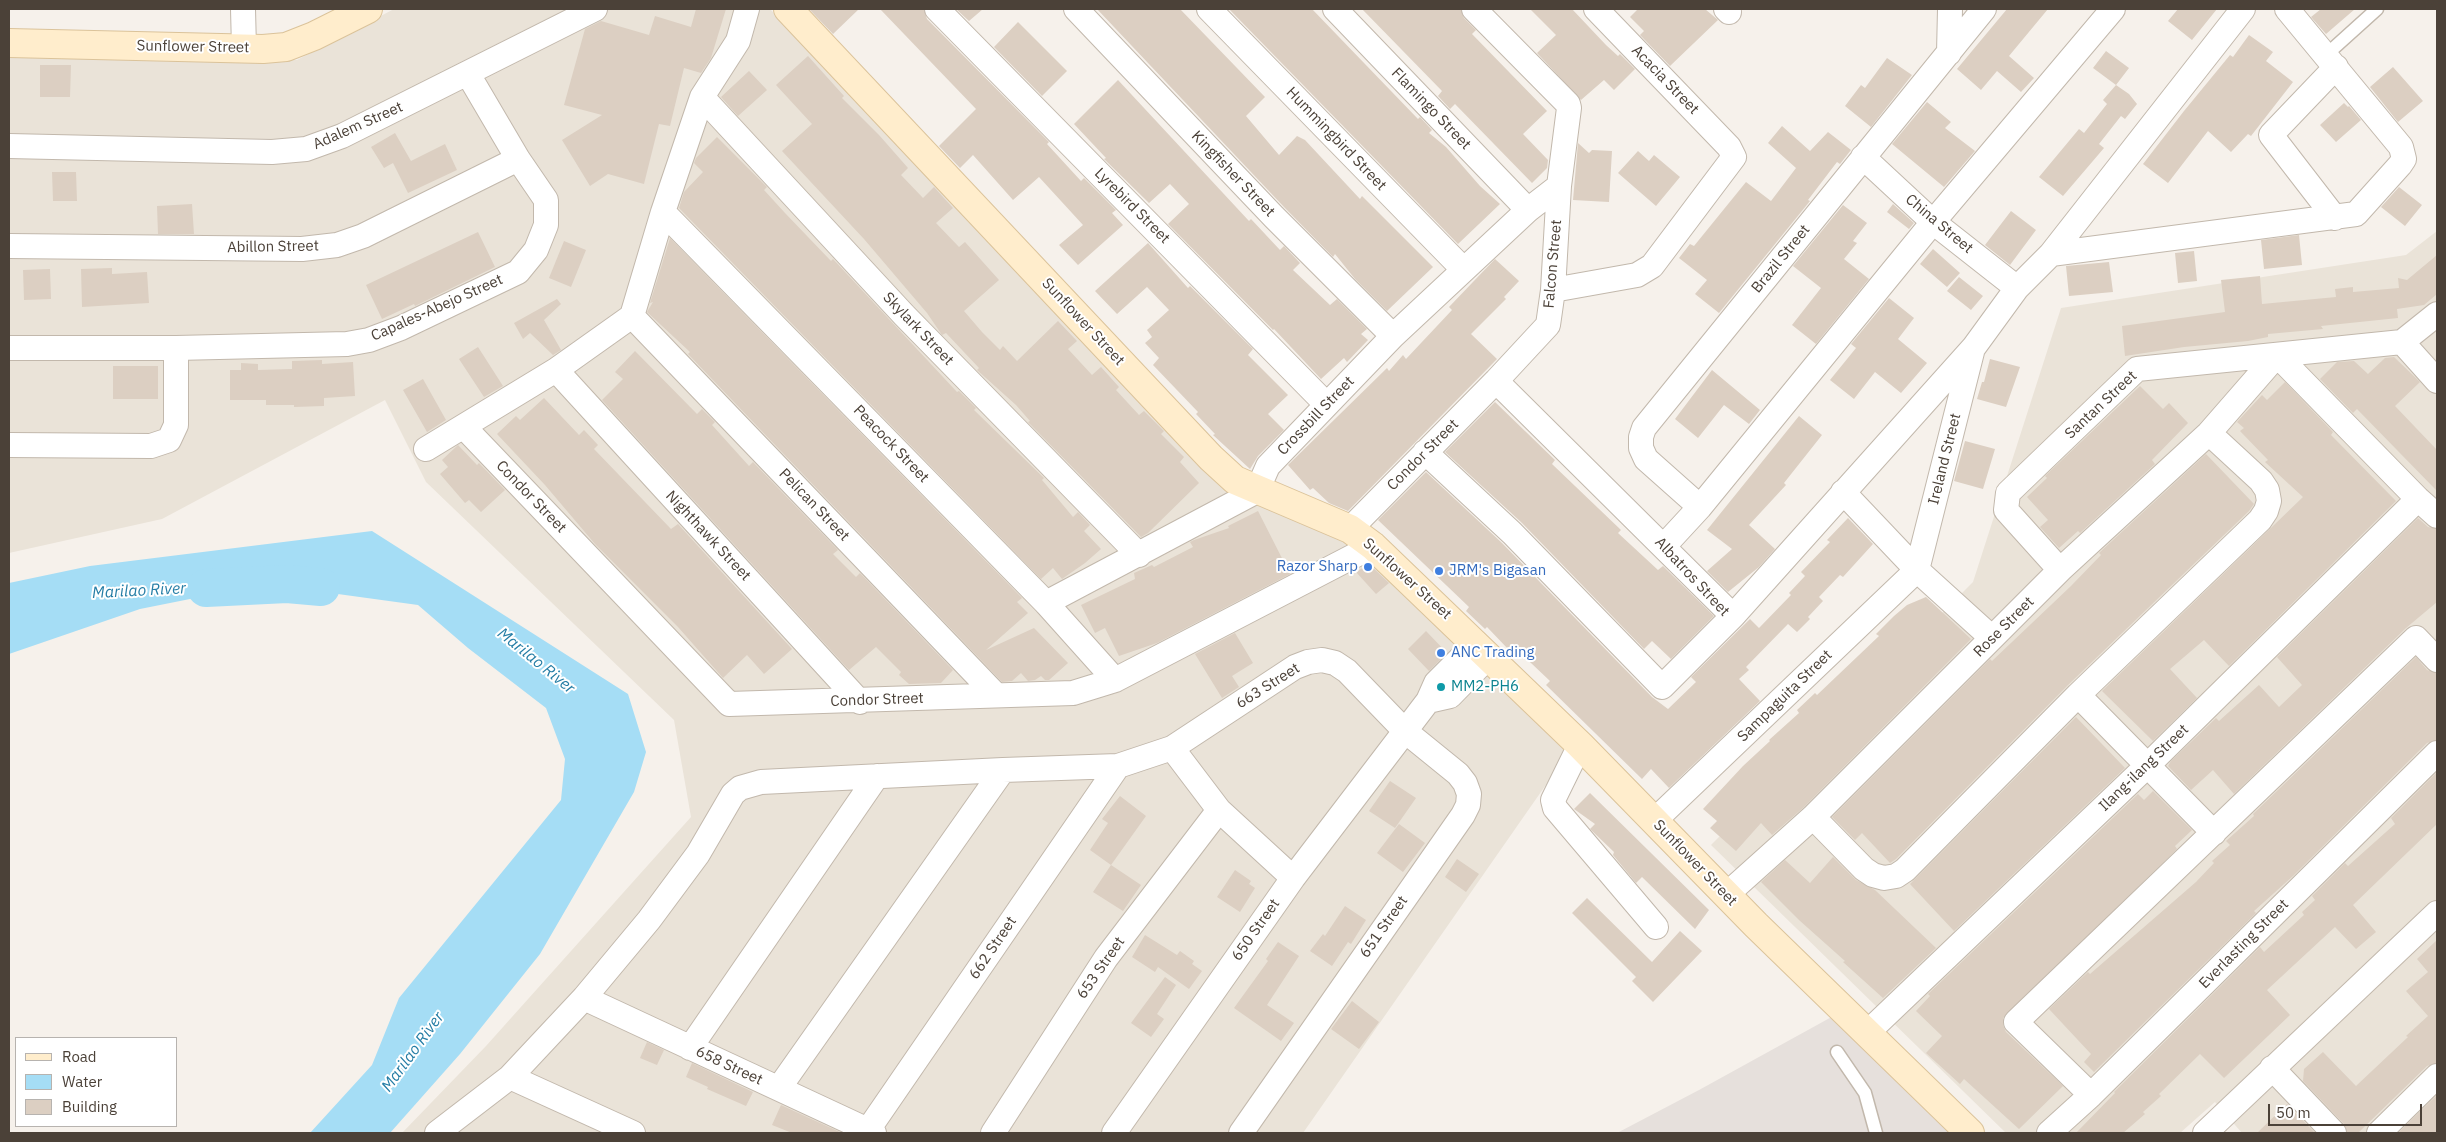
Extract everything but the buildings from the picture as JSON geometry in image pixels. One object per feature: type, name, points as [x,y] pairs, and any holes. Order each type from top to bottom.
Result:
[{"type":"main road","name":"Sunflower Street","points":[[9,43],[263,49],[286,47],[314,36],[368,9]]},
{"type":"main road","name":"Sunflower Street","points":[[788,9],[1211,458],[1235,480],[1350,529],[1373,546],[1483,649],[1580,745],[1726,895],[1970,1133]]},
{"type":"street","points":[[243,9],[244,48]]},
{"type":"street","name":"Adalem Street","points":[[9,146],[272,152],[306,148],[342,136],[595,9]]},
{"type":"street","points":[[426,449],[556,370],[632,316],[663,212],[702,97],[738,41],[747,9]]},
{"type":"street","name":"Lyrebird Street","points":[[937,9],[1326,404]]},
{"type":"street","name":"Kingfisher Street","points":[[1076,9],[1274,217],[1393,336]]},
{"type":"street","name":"Hummingbird Street","points":[[1209,9],[1463,270]]},
{"type":"street","name":"Flamingo Street","points":[[1335,9],[1528,210]]},
{"type":"street","name":"Falcon Street","points":[[1474,9],[1568,104],[1559,186],[1554,290],[1548,325],[1496,381]]},
{"type":"street","name":"Acacia Street","points":[[1554,290],[1637,275],[1652,266],[1732,162],[1733,152],[1596,9]]},
{"type":"street","points":[[1950,9],[1950,53]]},
{"type":"street","name":"Brazil Street","points":[[1700,507],[1646,459],[1641,448],[1641,437],[1644,428],[1984,9]]},
{"type":"street","points":[[1664,546],[1700,507],[1933,222],[2113,9]]},
{"type":"street","points":[[1733,616],[1974,347],[2017,288],[2051,254],[2243,9]]},
{"type":"street","points":[[2051,254],[2356,214],[2404,159],[2402,147],[2287,9]]},
{"type":"street","points":[[2331,61],[2271,135],[2336,218]]},
{"type":"street","name":"Capales-Abejo Street","points":[[9,348],[176,348],[347,344],[369,340],[401,328],[518,272],[536,250],[546,225],[546,200],[518,159],[468,74]]},
{"type":"street","name":"Skylark Street","points":[[702,97],[904,315],[1139,555]]},
{"type":"street","name":"China Street","points":[[1863,157],[1933,222],[2017,288]]},
{"type":"street","name":"Abillon Street","points":[[9,246],[302,249],[337,245],[363,236],[518,159]]},
{"type":"street","name":"Crossbill Street","points":[[1257,491],[1268,466],[1393,336],[1528,210],[1559,186]]},
{"type":"street","name":"Peacock Street","points":[[663,212],[1046,603],[1115,680]]},
{"type":"street","points":[[2437,314],[2402,342],[2437,380]]},
{"type":"street","name":"Pelican Street","points":[[632,316],[995,694]]},
{"type":"street","name":"Santan Street","points":[[2060,570],[2006,510],[2008,493],[2137,369],[2402,342]]},
{"type":"street","name":"Ireland Street","points":[[1917,570],[1974,347]]},
{"type":"street","points":[[9,445],[151,446],[169,440],[176,425],[176,348]]},
{"type":"street","points":[[2277,355],[2437,516]]},
{"type":"street","name":"Rose Street","points":[[1726,895],[1813,817],[2060,570],[2209,433],[2277,355]]},
{"type":"street","name":"Nighthawk Street","points":[[556,370],[860,702]]},
{"type":"street","name":"Condor Street","points":[[1350,529],[1496,381]]},
{"type":"street","name":"Albatros Street","points":[[1425,452],[1512,533],[1662,687],[1733,616],[1496,381]]},
{"type":"street","name":"Condor Street","points":[[464,427],[729,704],[860,702],[995,694],[1073,694],[1115,680],[1373,546]]},
{"type":"street","points":[[1813,817],[1873,876],[1884,878],[1896,876],[1905,870],[2078,694],[2260,520],[2266,511],[2268,495],[2261,481],[2209,433]]},
{"type":"street","points":[[1046,603],[1257,491]]},
{"type":"street","points":[[1843,492],[1917,570],[1992,638]]},
{"type":"street","name":"Ilang-ilang Street","points":[[1867,1033],[2147,766],[2418,498]]},
{"type":"street","name":"Sampaguita Street","points":[[1654,821],[1917,570]]},
{"type":"street","points":[[2091,1095],[2016,1022],[2416,638],[2437,660]]},
{"type":"street","name":"650 Street","points":[[1114,1133],[1292,878],[1428,701],[1436,683],[1483,649]]},
{"type":"street","name":"663 Street","points":[[437,1133],[510,1077],[584,998],[649,920],[698,854],[733,794],[740,788],[761,782],[1118,766],[1172,748],[1295,667],[1308,662],[1322,660],[1335,664],[1347,671],[1405,731]]},
{"type":"street","points":[[2078,694],[2214,833]]},
{"type":"street","name":"651 Street","points":[[1241,1133],[1463,816],[1468,805],[1469,794],[1465,783],[1458,774],[1405,731]]},
{"type":"street","points":[[1580,745],[1554,800],[1555,808],[1656,927]]},
{"type":"street","points":[[1172,748],[1219,810],[1292,878]]},
{"type":"street","name":"Everlasting Street","points":[[2048,1133],[2091,1095],[2437,754]]},
{"type":"street","name":"662 Street","points":[[871,1132],[1118,766]]},
{"type":"street","points":[[779,1088],[1003,770]]},
{"type":"street","points":[[690,1048],[877,776]]},
{"type":"street","name":"653 Street","points":[[993,1133],[1106,958],[1219,810]]},
{"type":"street","points":[[2205,1133],[2437,913]]},
{"type":"street","name":"658 Street","points":[[584,998],[871,1132]]},
{"type":"street","points":[[2272,1068],[2334,1133]]},
{"type":"street","points":[[2379,1133],[2437,1076]]},
{"type":"street","points":[[510,1077],[633,1133]]},
{"type":"lane","points":[[2331,61],[2377,9]]},
{"type":"lane","points":[[1837,1052],[1864,1093],[1876,1133]]},
{"type":"shaded area","points":[[394,9],[770,9],[1234,492],[1373,555],[1573,746],[1303,1133],[402,1133],[486,1046],[691,817],[674,720],[426,482],[385,400],[162,519],[9,553],[9,58],[116,57],[297,60]]},
{"type":"shaded area","points":[[2437,231],[2437,1133],[2242,1133],[2215,1102],[2180,1133],[2006,1133],[1711,845],[1973,582],[2061,308],[2406,255]]},
{"type":"shaded area","points":[[1837,1014],[1956,1133],[1617,1133],[1699,1090]]},
{"type":"water","points":[[372,531],[628,694],[646,752],[634,792],[540,954],[460,1054],[390,1133],[310,1133],[372,1065],[399,998],[561,800],[565,759],[546,708],[468,648],[418,605],[265,584],[140,609],[9,654],[9,583],[90,566]]},
{"type":"waterway","name":"Marilao River","points":[[206,588],[287,584],[321,587]]},
{"type":"place","name":"Razor Sharp","points":[[1368,567]]},
{"type":"place","name":"JRM's Bigasan","points":[[1439,571]]},
{"type":"place","name":"ANC Trading","points":[[1441,653]]},
{"type":"place","name":"MM2-PH6","points":[[1441,687]]}]
